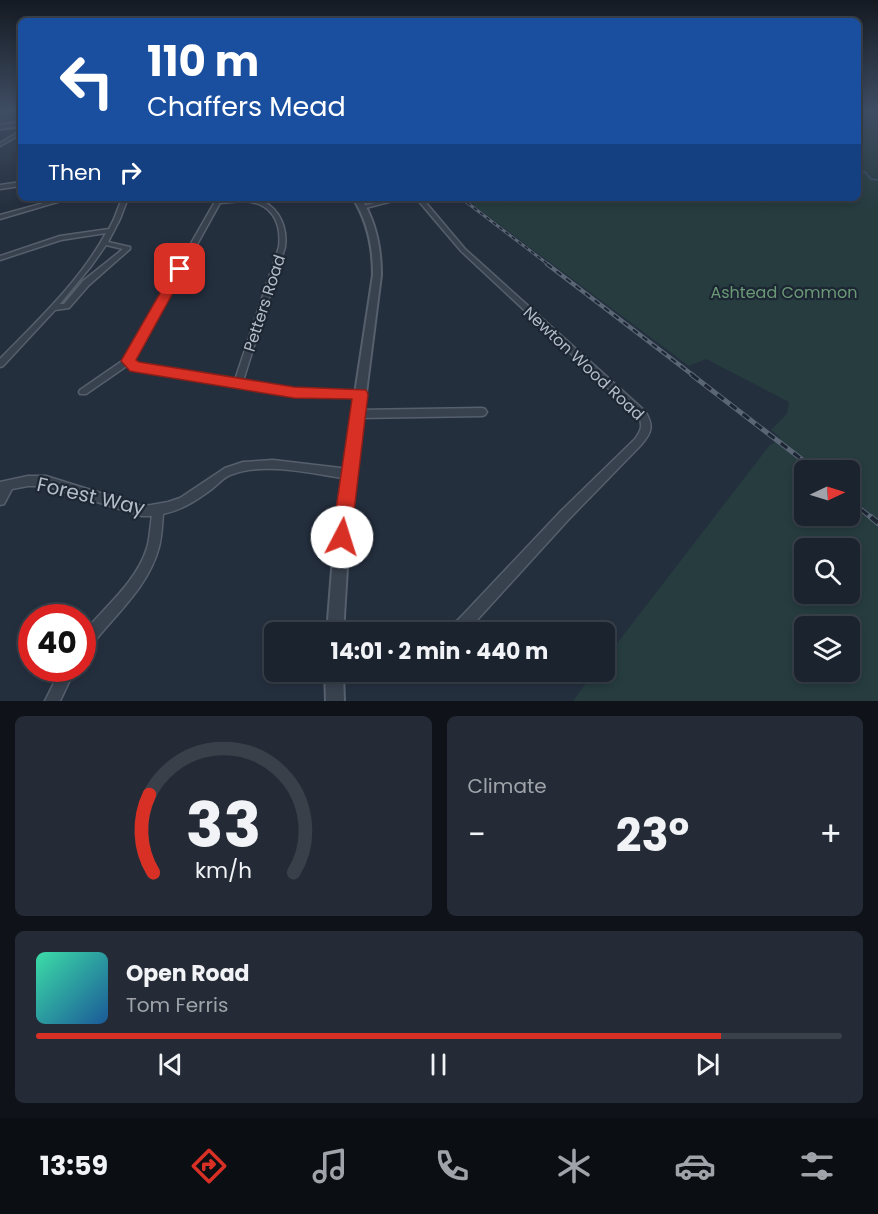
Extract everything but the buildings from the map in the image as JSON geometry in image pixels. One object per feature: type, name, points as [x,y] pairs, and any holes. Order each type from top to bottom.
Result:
[{"type":"street","points":[[0,187],[18,184]]},
{"type":"street","points":[[0,217],[57,201]]},
{"type":"street","points":[[0,364],[52,308],[104,243],[124,201]]},
{"type":"street","points":[[83,392],[128,361],[219,201]]},
{"type":"street","name":"Petters Road","points":[[238,383],[282,247],[283,230],[274,212],[265,202],[261,201]]},
{"type":"street","name":"Newton Wood Road","points":[[422,201],[463,250],[642,414],[648,423],[647,432],[638,442],[565,515],[466,622]]},
{"type":"street","points":[[335,622],[337,585],[349,474],[377,259],[374,232],[359,202]]},
{"type":"street","points":[[0,258],[60,238],[111,231]]},
{"type":"street","points":[[52,308],[66,306],[86,283],[128,249],[125,246],[104,243]]},
{"type":"street","points":[[128,361],[135,367],[294,393],[360,394]]},
{"type":"street","points":[[358,414],[482,412]]},
{"type":"street","name":"Forest Way","points":[[4,487],[28,481],[46,482],[142,511],[158,511],[182,504],[226,472],[247,465],[271,465],[349,474]]},
{"type":"street","points":[[0,500],[4,487]]},
{"type":"street","points":[[96,626],[133,587],[143,572],[153,548],[158,511]]},
{"type":"street","points":[[52,701],[62,682]]},
{"type":"street","points":[[334,682],[335,701]]},
{"type":"green space","name":"Ashtead Common","points":[[861,144],[878,144],[878,701],[573,701],[587,682],[615,682],[615,646],[769,446],[781,438],[771,430],[787,414],[789,402],[706,359],[689,366],[473,205],[472,201],[861,201]]},
{"type":"waterway","points":[[861,171],[865,172],[871,179],[878,180]]},
{"type":"railway","points":[[465,201],[549,265]]},
{"type":"railway","points":[[547,264],[694,376]]},
{"type":"railway","points":[[692,375],[803,460]]},
{"type":"railway","points":[[860,509],[873,519]]},
{"type":"railway","points":[[871,517],[878,523]]},
{"type":"route","points":[[180,269],[128,361],[135,367],[294,393],[360,394],[342,537]]}]
